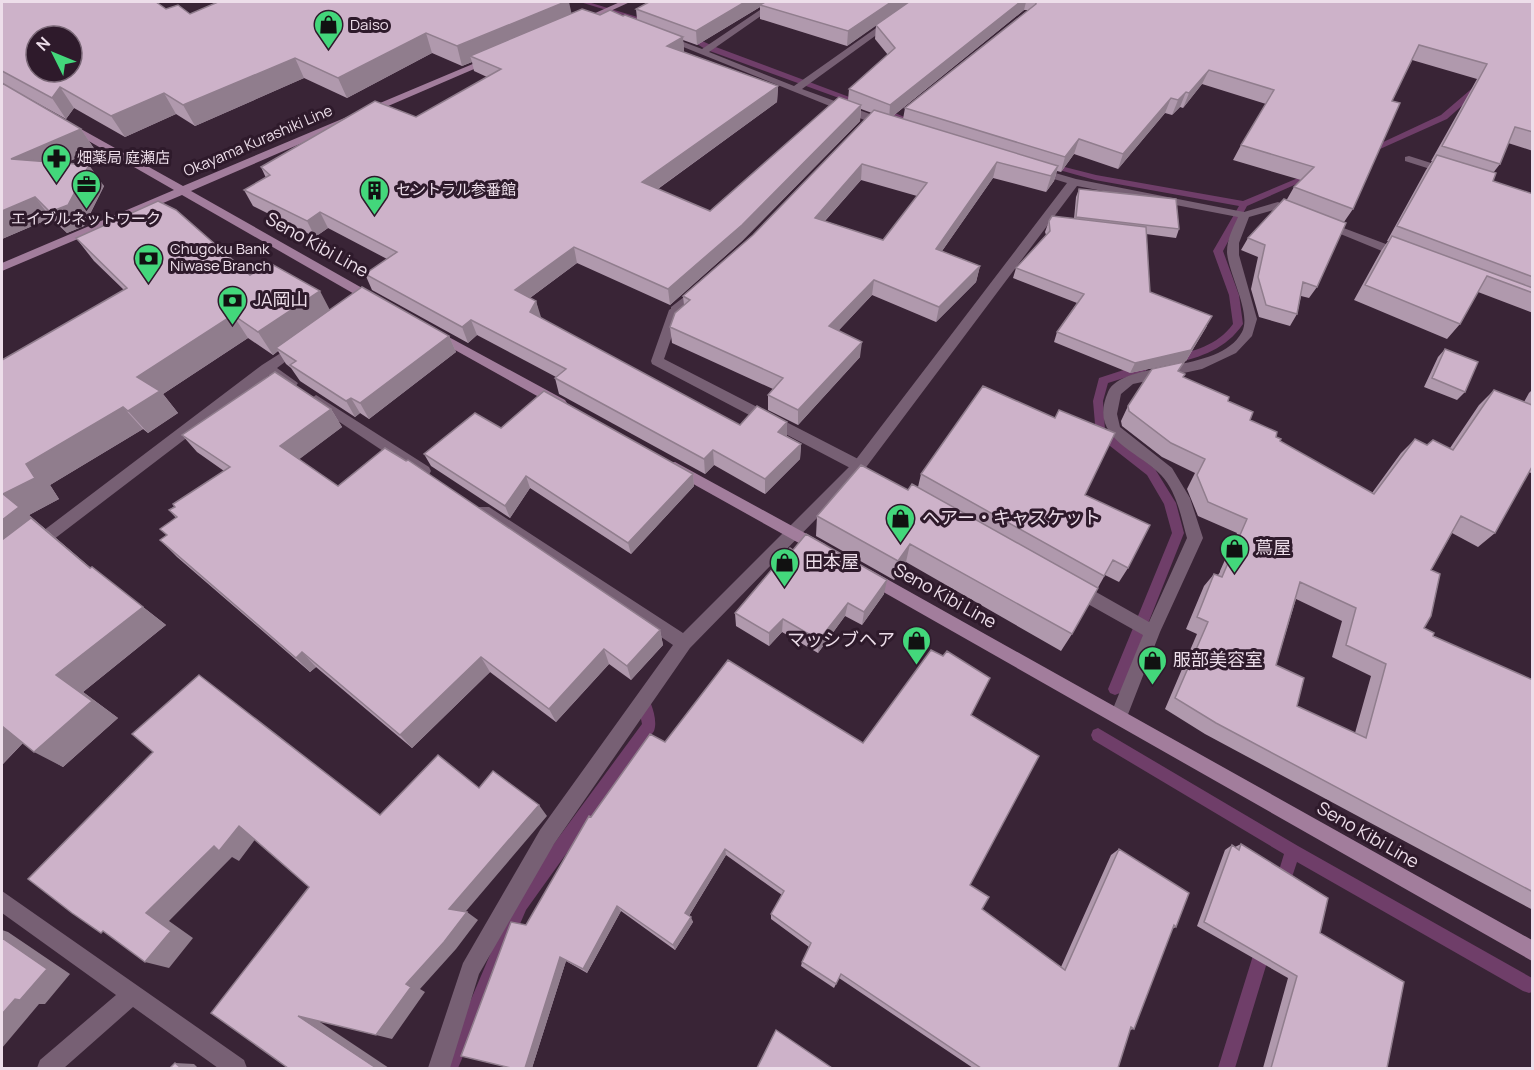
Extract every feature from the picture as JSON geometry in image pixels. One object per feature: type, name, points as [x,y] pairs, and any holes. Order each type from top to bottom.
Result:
[{"type":"main road","points":[[564,28],[623,3]]},
{"type":"main road","name":"Okayama Kurashiki Line","points":[[2,267],[498,56]]},
{"type":"main road","name":"Seno Kibi Line","points":[[63,123],[364,300],[389,308]]},
{"type":"main road","points":[[420,325],[576,412]]},
{"type":"main road","points":[[659,458],[835,556]]},
{"type":"main road","name":"Seno Kibi Line","points":[[855,568],[1533,951]]},
{"type":"street","points":[[702,53],[777,2]]},
{"type":"street","points":[[796,90],[918,2]]},
{"type":"street","points":[[600,13],[611,18]]},
{"type":"street","points":[[654,34],[796,90],[866,123],[893,123]]},
{"type":"street","points":[[1409,159],[1465,177]]},
{"type":"street","points":[[1030,169],[1074,182],[1244,215],[1278,205],[1410,257]]},
{"type":"street","points":[[439,1068],[470,970],[548,837],[684,643],[794,533],[864,469],[1074,182]]},
{"type":"street","points":[[1119,716],[1152,632],[1195,538],[1184,498],[1167,472],[1114,430],[1110,414],[1115,392],[1129,380],[1197,366],[1232,351],[1248,333],[1251,319],[1233,255],[1233,243],[1244,215]]},
{"type":"street","points":[[707,281],[675,310],[657,361],[864,469]]},
{"type":"street","points":[[2,570],[313,335]]},
{"type":"street","points":[[267,368],[436,479]]},
{"type":"street","points":[[476,506],[684,643]]},
{"type":"street","points":[[1066,584],[1152,632]]},
{"type":"street","points":[[2,901],[236,1068]]},
{"type":"street","points":[[48,1068],[132,994]]},
{"type":"building","points":[[2,2],[156,2],[166,9],[178,5],[190,14],[218,2],[565,2],[457,46],[426,33],[338,78],[295,58],[183,105],[164,93],[111,116],[60,87],[52,98],[26,84],[84,84],[84,24],[24,24],[24,83],[2,71]]},
{"type":"building","points":[[649,2],[745,2],[696,31],[636,9]]},
{"type":"building","points":[[765,2],[891,2],[848,31],[760,5]]},
{"type":"building","points":[[909,2],[1020,2],[890,105],[849,89],[895,48],[876,25]]},
{"type":"building","points":[[1036,2],[1533,2],[1533,132],[1515,127],[1500,164],[1442,146],[1487,64],[1419,45],[1392,101],[1400,103],[1353,209],[1294,187],[1314,167],[1241,145],[1274,90],[1209,70],[1189,93],[1186,92],[1178,100],[1171,98],[1123,154],[1079,139],[1065,157],[905,108]]},
{"type":"building","points":[[582,9],[600,15],[610,10],[683,37],[667,46],[778,86],[642,182],[710,211],[839,97],[861,105],[742,225],[668,289],[574,247],[515,290],[536,301],[530,312],[740,425],[757,406],[787,422],[778,432],[801,444],[765,479],[713,450],[704,459],[555,378],[566,369],[471,320],[462,327],[365,274],[397,252],[320,212],[307,221],[244,190],[270,175],[261,167],[375,101],[416,117],[501,69],[470,56]]},
{"type":"building","points":[[2,83],[81,129],[11,159],[89,165],[68,205],[50,212],[35,197],[2,211]]},
{"type":"building","points":[[874,110],[1058,166],[1051,176],[997,162],[936,249],[980,266],[939,307],[874,280],[829,326],[862,342],[798,410],[768,395],[783,378],[670,327],[675,313],[690,300],[683,296],[753,235]],"holes":[[[862,164],[927,183],[883,240],[815,218]]]},
{"type":"building","points":[[1437,155],[1496,173],[1493,181],[1533,194],[1533,277],[1397,226]]},
{"type":"building","points":[[1079,189],[1176,199],[1179,229],[1076,217]]},
{"type":"building","points":[[1284,199],[1346,223],[1317,287],[1303,282],[1297,314],[1266,305],[1258,277],[1265,245],[1248,238]]},
{"type":"building","points":[[158,201],[176,210],[250,275],[270,263],[320,291],[258,332],[233,315],[137,377],[160,391],[128,411],[123,407],[26,464],[35,478],[3,494],[19,507],[2,520],[2,360],[127,288],[76,238]]},
{"type":"building","points":[[1052,216],[1146,227],[1150,292],[1212,316],[1191,350],[1135,363],[1057,332],[1084,294],[1016,268],[1050,231],[1049,221]]},
{"type":"building","points":[[1392,236],[1533,288],[1533,293],[1487,276],[1460,324],[1365,285]]},
{"type":"building","points":[[362,287],[449,336],[360,403],[351,398],[346,401],[290,365],[296,361],[276,348]]},
{"type":"building","points":[[1445,349],[1478,362],[1465,392],[1432,378]]},
{"type":"building","points":[[1184,362],[1178,371],[1185,374],[1183,377],[1229,397],[1228,401],[1253,412],[1250,420],[1277,432],[1276,437],[1281,439],[1280,441],[1374,494],[1415,439],[1427,445],[1433,440],[1453,450],[1494,390],[1532,405],[1533,403],[1533,465],[1495,533],[1461,516],[1431,570],[1440,574],[1431,616],[1424,628],[1434,633],[1433,636],[1533,680],[1533,892],[1216,723],[1175,698],[1208,622],[1197,617],[1214,574],[1222,577],[1228,563],[1233,565],[1230,558],[1247,519],[1208,502],[1197,475],[1205,459],[1171,443],[1129,411],[1128,406],[1152,369]],"holes":[[[1300,582],[1356,608],[1346,645],[1386,664],[1366,738],[1297,706],[1304,678],[1276,665]]]},
{"type":"building","points":[[275,372],[331,409],[280,446],[338,486],[385,448],[406,461],[408,460],[660,630],[627,666],[604,649],[549,709],[481,657],[400,735],[302,652],[296,658],[160,540],[167,535],[160,529],[177,517],[169,510],[175,507],[173,504],[230,467],[182,435]]},
{"type":"building","points":[[983,386],[1055,418],[1059,410],[1115,433],[1085,495],[1150,525],[1128,568],[1113,560],[1104,576],[921,474]]},
{"type":"building","points":[[544,391],[693,474],[628,543],[526,476],[505,506],[424,454],[475,413],[501,428]]},
{"type":"building","points":[[861,465],[908,490],[912,484],[1098,588],[1072,634],[910,544],[898,561],[817,516]]},
{"type":"building","points":[[31,518],[90,568],[92,567],[143,607],[56,675],[92,701],[34,752],[2,726],[2,540]]},
{"type":"building","points":[[806,534],[887,580],[864,612],[848,603],[819,640],[783,619],[769,633],[735,613],[790,548],[793,550]]},
{"type":"building","points":[[931,650],[943,656],[947,651],[990,678],[971,715],[1039,756],[970,885],[989,897],[982,909],[1065,970],[1119,849],[1189,893],[1176,927],[1174,925],[1134,1029],[1131,1027],[1118,1068],[981,1068],[841,974],[836,984],[802,962],[811,943],[771,914],[784,891],[725,849],[685,913],[691,917],[673,945],[617,906],[583,969],[560,957],[525,1068],[511,1068],[461,1056],[511,922],[526,925],[589,816],[591,817],[650,734],[665,742],[728,660],[863,743]]},
{"type":"building","points":[[199,675],[380,815],[438,755],[479,788],[493,771],[539,805],[449,909],[467,912],[444,942],[406,984],[411,987],[376,1035],[298,1016],[376,1068],[288,1068],[211,1013],[309,887],[239,826],[219,851],[214,846],[146,913],[171,931],[145,962],[103,931],[101,933],[72,913],[28,879],[153,752],[132,734]]},
{"type":"building","points":[[1241,844],[1328,898],[1320,933],[1404,982],[1387,1068],[1271,1068],[1297,976],[1204,922],[1232,845],[1239,850]]},
{"type":"building","points":[[2,938],[47,969],[20,1000],[15,999],[2,1014]]},
{"type":"building","points":[[776,1030],[832,1068],[757,1068]]},
{"type":"building","points":[[175,1063],[181,1068],[170,1068]]},
{"type":"waterway","points":[[583,2],[651,22]]},
{"type":"waterway","points":[[687,36],[710,48],[864,104]]},
{"type":"waterway","points":[[1368,151],[1444,117],[1479,87]]},
{"type":"waterway","points":[[880,110],[917,124]]},
{"type":"waterway","points":[[1048,164],[1095,177],[1244,204]]},
{"type":"waterway","points":[[1244,204],[1313,175]]},
{"type":"waterway","points":[[1173,360],[1210,349],[1225,339],[1238,324],[1234,295],[1218,251],[1244,204]]},
{"type":"waterway","points":[[1115,689],[1178,533],[1170,503],[1151,472],[1100,432],[1098,401],[1103,381],[1142,368]]},
{"type":"waterway","points":[[450,1068],[520,904],[649,726],[646,709]]},
{"type":"waterway","points":[[1098,735],[1293,851]]},
{"type":"waterway","points":[[1282,887],[1293,851]]},
{"type":"waterway","points":[[1293,851],[1529,985]]},
{"type":"waterway","points":[[1226,1068],[1264,946]]},
{"type":"place","name":"Daiso","points":[[329,50]]},
{"type":"place","name":"畑薬局 庭瀬店","points":[[56,184]]},
{"type":"place","name":"エイブルネットワーク","points":[[86,210]]},
{"type":"place","name":"セントラル参番館","points":[[375,216]]},
{"type":"place","name":"Chugoku Bank Niwase Branch","points":[[149,284]]},
{"type":"place","name":"JA岡山","points":[[232,326]]},
{"type":"place","name":"ヘアー・キャスケット","points":[[901,544]]},
{"type":"place","name":"蔦屋","points":[[1234,574]]},
{"type":"place","name":"田本屋","points":[[784,588]]},
{"type":"place","name":"マッシブヘア","points":[[916,666]]},
{"type":"place","name":"服部美容室","points":[[1152,686]]}]
